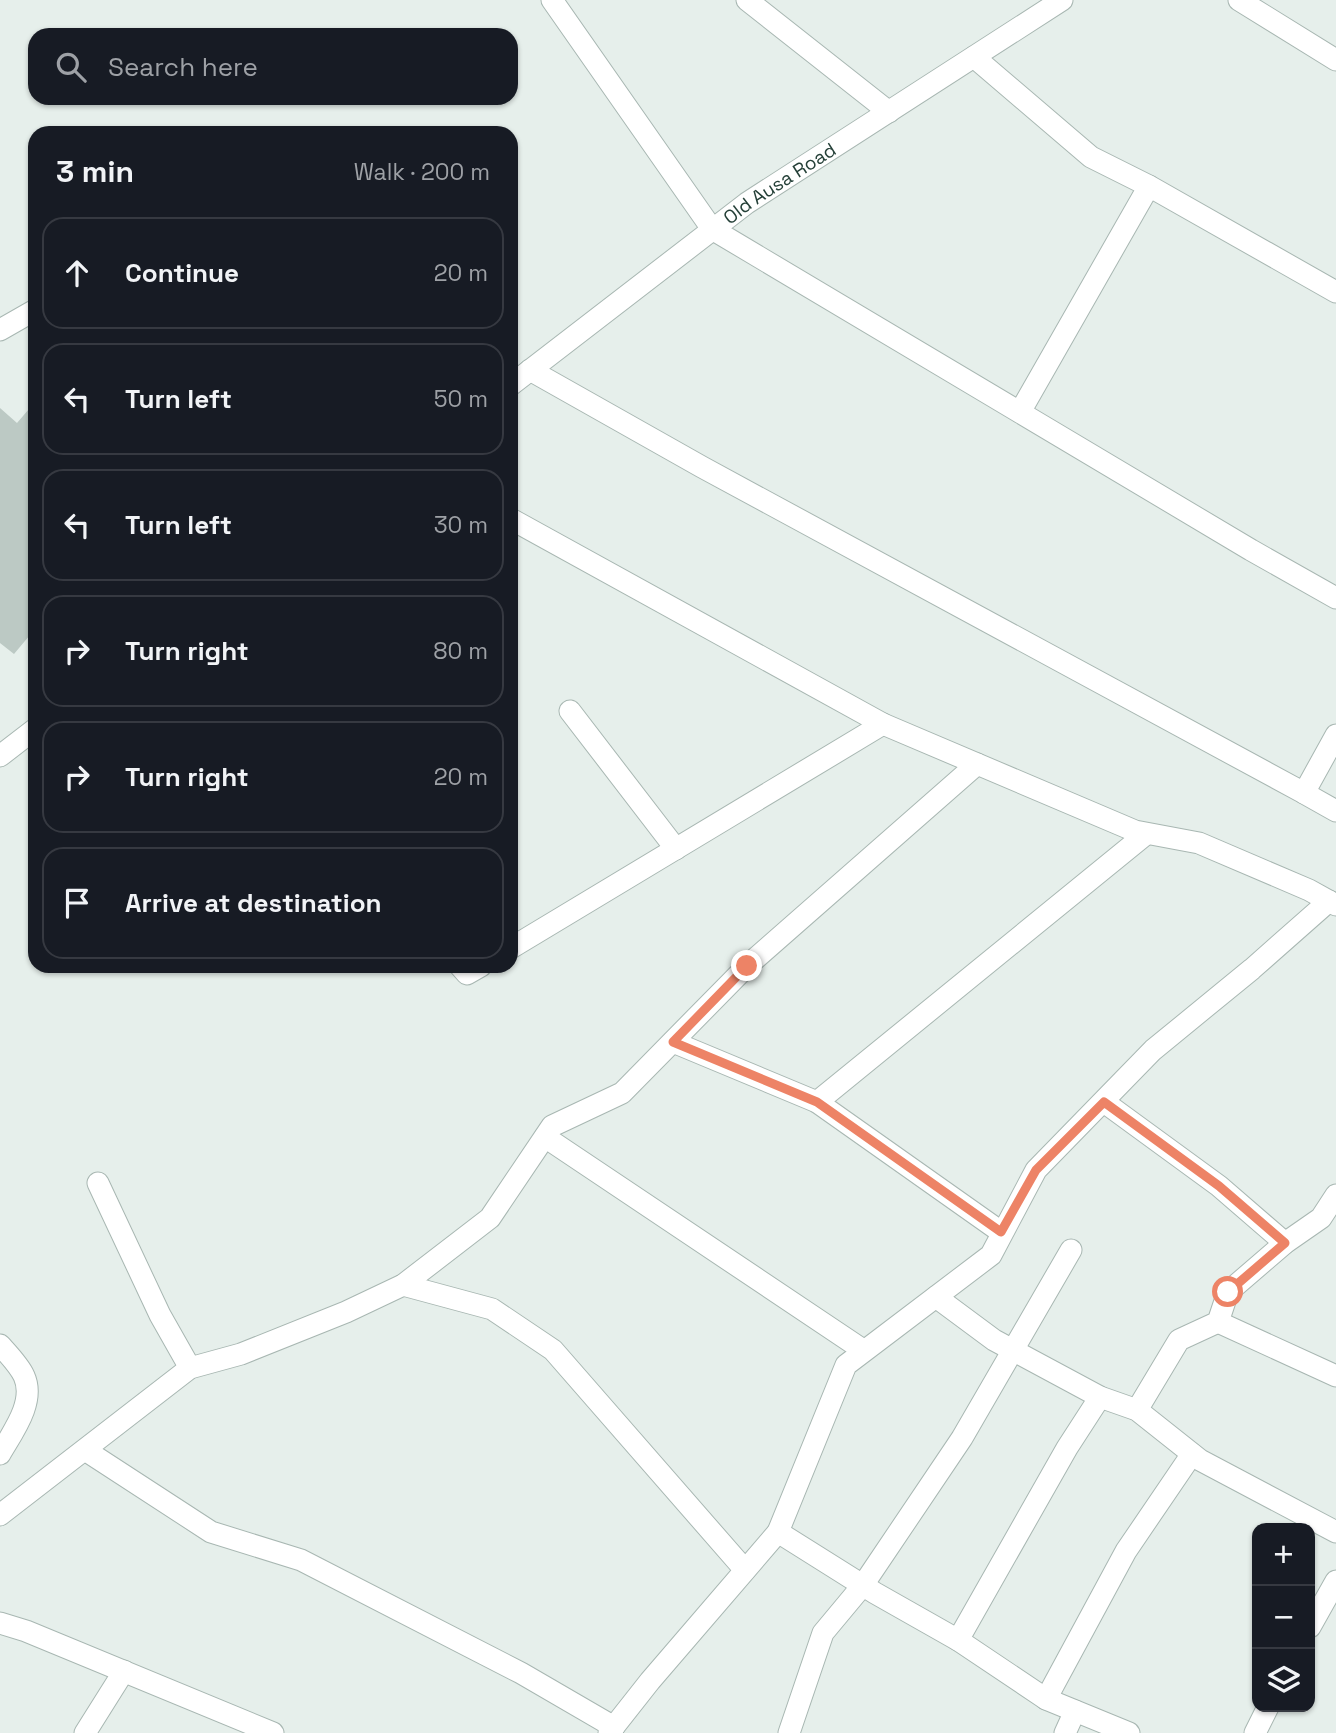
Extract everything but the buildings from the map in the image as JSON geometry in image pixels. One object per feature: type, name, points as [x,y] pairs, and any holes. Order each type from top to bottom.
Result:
[{"type":"street","points":[[552,0],[712,229],[1336,598]]},
{"type":"street","points":[[747,0],[889,112]]},
{"type":"street","name":"Old Ausa Road","points":[[518,379],[747,203],[1062,0]]},
{"type":"street","points":[[1239,0],[1336,60]]},
{"type":"street","points":[[974,57],[1091,157],[1149,186],[1336,292]]},
{"type":"street","points":[[1020,412],[1149,186]]},
{"type":"street","points":[[0,330],[28,314]]},
{"type":"street","points":[[530,370],[702,467],[1336,811]]},
{"type":"street","points":[[85,1450],[211,1532],[302,1560],[521,1673],[611,1730],[778,1532],[846,1366],[863,1350],[991,1255],[1036,1170],[1153,1050],[1332,903],[1309,890],[1199,843],[1135,831],[883,724],[518,523]]},
{"type":"street","points":[[570,711],[676,849]]},
{"type":"street","points":[[518,944],[883,724]]},
{"type":"street","points":[[3,747],[28,733]]},
{"type":"street","points":[[1304,793],[1336,735]]},
{"type":"street","points":[[0,1515],[190,1368],[241,1354],[346,1312],[403,1285],[490,1218],[552,1126],[622,1093],[747,966],[977,764]]},
{"type":"street","points":[[817,1102],[1146,834]]},
{"type":"street","points":[[673,1042],[817,1102],[1001,1232]]},
{"type":"street","points":[[1104,1102],[1219,1186],[1285,1243]]},
{"type":"street","points":[[545,1136],[863,1350]]},
{"type":"street","points":[[98,1183],[160,1315],[190,1368]]},
{"type":"street","points":[[1137,1410],[1179,1340],[1218,1322],[1228,1292],[1285,1243],[1321,1218],[1336,1195]]},
{"type":"street","points":[[789,1733],[822,1633],[863,1585],[961,1438],[1071,1250]]},
{"type":"street","points":[[403,1285],[492,1309],[553,1350],[745,1570]]},
{"type":"street","points":[[936,1297],[994,1340],[1100,1396],[1137,1410],[1200,1460],[1336,1532]]},
{"type":"street","points":[[1218,1322],[1336,1376]]},
{"type":"street","points":[[0,1345],[25,1377],[27,1390],[24,1410],[0,1454]]},
{"type":"street","points":[[958,1640],[1067,1448],[1100,1396]]},
{"type":"street","points":[[1046,1699],[1126,1551],[1192,1454]]},
{"type":"street","points":[[778,1532],[958,1640],[1046,1699],[1129,1733]]},
{"type":"street","points":[[1315,1618],[1336,1581]]},
{"type":"street","points":[[0,1623],[26,1631],[273,1733]]},
{"type":"street","points":[[85,1733],[124,1671]]},
{"type":"street","points":[[1065,1733],[1075,1711]]},
{"type":"street","points":[[1255,1733],[1266,1712]]},
{"type":"route","points":[[747,966],[673,1042],[817,1102],[1001,1232],[1036,1170],[1104,1102],[1219,1186],[1285,1243],[1228,1292]]}]
